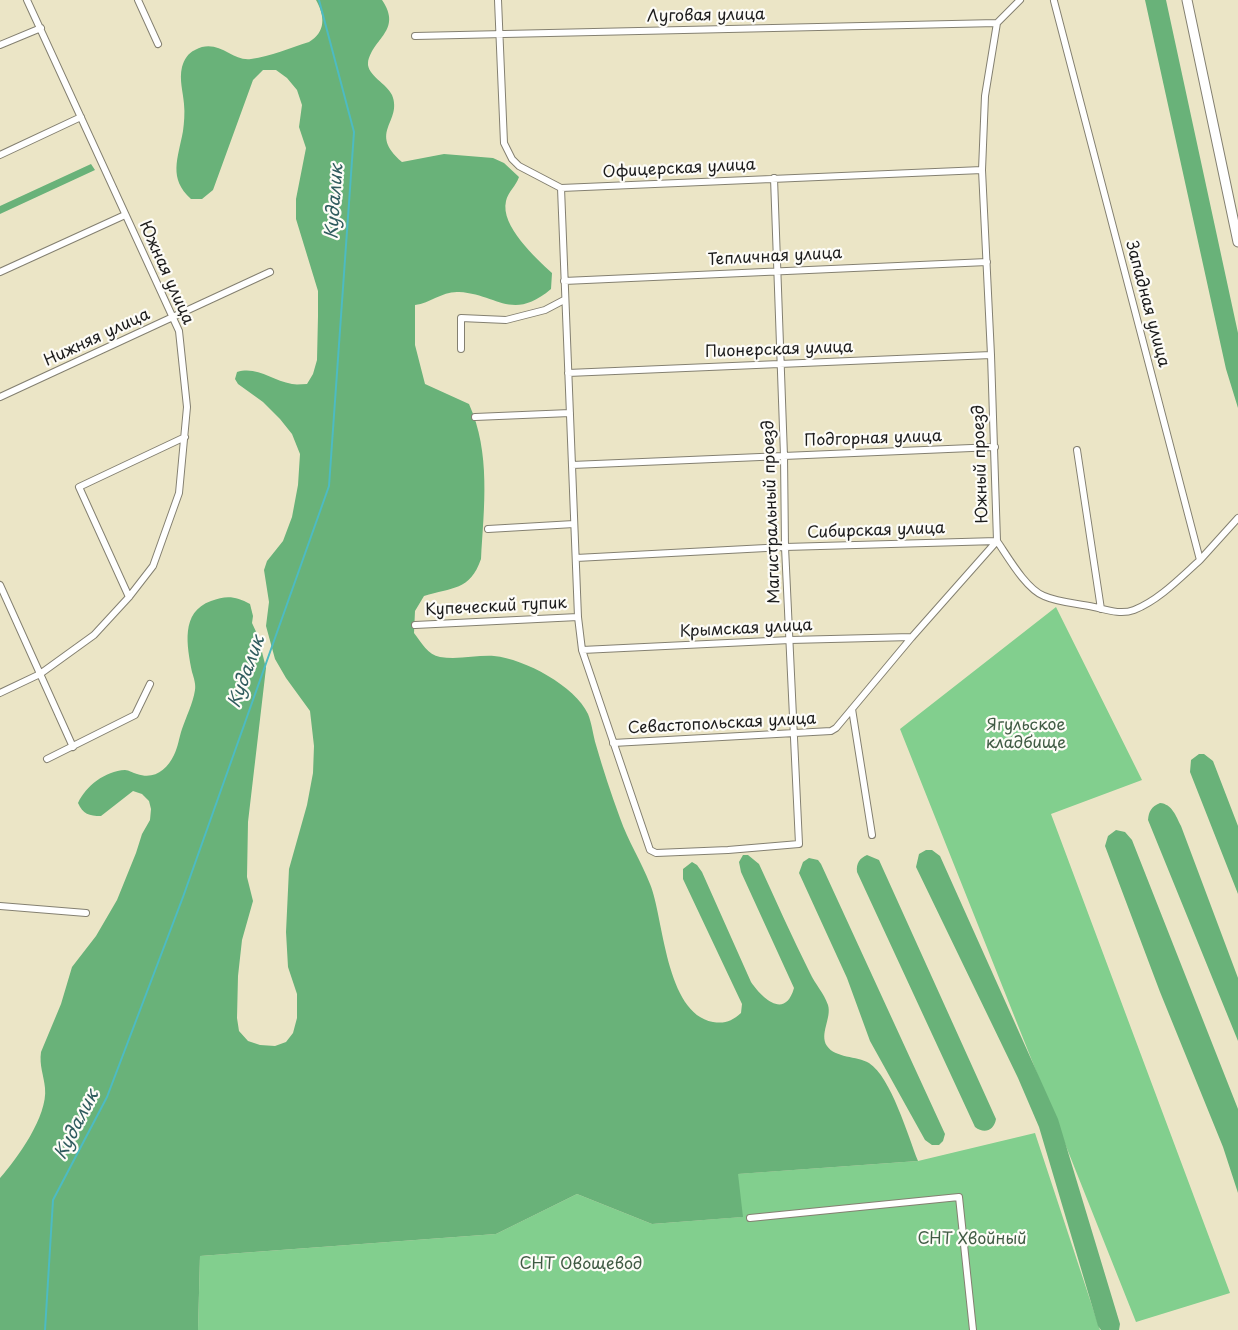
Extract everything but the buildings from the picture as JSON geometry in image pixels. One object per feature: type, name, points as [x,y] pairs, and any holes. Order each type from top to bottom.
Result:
[{"type":"street","name":"Южная улица","points":[[0,693],[40,674],[94,635],[129,597],[153,566],[179,493],[187,407],[179,331],[27,0]]},
{"type":"street","points":[[138,0],[158,44]]},
{"type":"street","points":[[498,0],[504,143],[512,159],[519,166],[561,188],[578,617],[582,650],[613,743]]},
{"type":"street","points":[[997,23],[1020,0]]},
{"type":"street","points":[[1187,0],[1238,242]]},
{"type":"street","name":"Западная улица","points":[[1054,1],[1200,560]]},
{"type":"street","name":"Луговая улица","points":[[416,36],[997,23]]},
{"type":"street","name":"Южный проезд","points":[[831,731],[997,541],[982,170],[985,96],[997,23]]},
{"type":"street","points":[[0,45],[40,28]]},
{"type":"street","points":[[0,155],[81,117]]},
{"type":"street","name":"Офицерская улица","points":[[561,188],[982,170]]},
{"type":"street","name":"Магистральный проезд","points":[[613,743],[651,851],[656,853],[799,844],[785,548],[774,178]]},
{"type":"street","points":[[0,273],[125,215]]},
{"type":"street","name":"Тепличная улица","points":[[564,281],[987,262]]},
{"type":"street","name":"Нижняя улица","points":[[0,398],[270,272]]},
{"type":"street","points":[[461,349],[461,318],[506,320],[545,310],[564,300]]},
{"type":"street","name":"Пионерская улица","points":[[568,373],[991,354]]},
{"type":"street","points":[[475,417],[570,413]]},
{"type":"street","points":[[129,597],[79,487],[185,437]]},
{"type":"street","name":"Подгорная улица","points":[[572,465],[995,447]]},
{"type":"street","points":[[1077,450],[1101,609]]},
{"type":"street","points":[[997,541],[1019,573],[1042,595],[1123,613],[1149,602],[1174,584],[1200,560],[1238,518]]},
{"type":"street","points":[[488,529],[574,524]]},
{"type":"street","name":"Сибирская улица","points":[[576,558],[997,541]]},
{"type":"street","points":[[0,585],[73,747]]},
{"type":"street","name":"Купеческий тупик","points":[[416,625],[578,617]]},
{"type":"street","name":"Крымская улица","points":[[582,650],[790,640],[912,637]]},
{"type":"street","points":[[47,759],[135,715],[150,684]]},
{"type":"street","points":[[852,709],[872,835]]},
{"type":"street","name":"Севастопольская улица","points":[[613,743],[831,731]]},
{"type":"street","points":[[0,906],[86,913]]},
{"type":"street","points":[[750,1218],[959,1197],[973,1330]]},
{"type":"green space","points":[[316,0],[382,0],[388,11],[388,27],[368,63],[371,72],[392,95],[393,113],[386,135],[392,152],[402,162],[444,154],[493,158],[504,163],[519,177],[506,201],[508,221],[521,241],[552,273],[551,289],[526,304],[505,304],[472,294],[453,292],[415,305],[415,345],[425,384],[469,404],[476,423],[483,461],[484,500],[481,559],[477,569],[466,582],[459,586],[424,596],[415,611],[414,633],[425,648],[436,656],[454,658],[494,656],[520,662],[561,684],[582,704],[588,714],[613,800],[650,884],[676,983],[685,1001],[697,1015],[713,1022],[721,1023],[735,1018],[741,1013],[742,1004],[683,879],[683,869],[692,862],[702,872],[751,982],[767,999],[779,1004],[785,1003],[790,998],[794,988],[741,872],[739,862],[743,855],[748,855],[759,864],[803,959],[828,1005],[824,1036],[827,1046],[835,1053],[869,1063],[877,1070],[892,1094],[918,1161],[738,1174],[743,1217],[652,1224],[577,1194],[496,1234],[200,1256],[198,1330],[0,1330],[0,1178],[22,1149],[42,1111],[45,1088],[41,1052],[61,1004],[72,967],[96,936],[117,900],[142,834],[150,820],[149,801],[142,794],[133,791],[101,816],[87,814],[78,803],[91,785],[103,776],[125,770],[143,776],[154,775],[164,769],[171,760],[177,749],[195,690],[188,641],[190,621],[201,606],[226,597],[240,599],[250,604],[252,623],[258,636],[266,668],[248,822],[247,877],[253,901],[242,940],[238,976],[239,1031],[248,1041],[275,1046],[286,1042],[293,1033],[297,1018],[297,994],[288,967],[286,932],[289,869],[307,805],[313,773],[314,746],[310,711],[275,659],[266,626],[269,602],[264,570],[267,561],[283,541],[292,517],[298,485],[300,454],[292,434],[280,419],[235,379],[237,372],[252,371],[285,382],[307,384],[317,360],[318,291],[296,219],[296,199],[306,148],[299,127],[302,105],[297,90],[276,70],[263,70],[253,80],[213,190],[202,199],[191,199],[184,191],[179,183],[176,168],[184,118],[181,72],[188,55],[203,47],[211,46],[237,57],[251,59],[309,42],[319,33],[322,23],[321,12]]},
{"type":"green space","points":[[1145,0],[1166,0],[1238,333],[1238,408],[1226,369]]},
{"type":"green space","points":[[91,164],[95,170],[0,214],[0,206]]},
{"type":"green space","name":"Ягульское кладбище","points":[[1056,607],[1142,780],[1051,814],[1230,1293],[1136,1322],[900,729]]},
{"type":"green space","points":[[1199,754],[1204,754],[1213,761],[1238,826],[1238,894],[1190,772],[1191,760]]},
{"type":"green space","points":[[1160,803],[1171,808],[1181,826],[1238,978],[1238,1041],[1148,820],[1151,810]]},
{"type":"green space","points":[[1116,830],[1125,832],[1132,840],[1238,1109],[1238,1193],[1223,1147],[1160,992],[1105,846],[1108,836]]},
{"type":"green space","points":[[932,850],[940,856],[1058,1119],[1120,1324],[1119,1330],[1101,1330],[1098,1326],[1039,1127],[1018,1078],[916,867],[919,854]]},
{"type":"green space","points":[[867,855],[879,860],[996,1119],[991,1129],[985,1131],[975,1127],[857,872],[859,861]]},
{"type":"green space","points":[[809,858],[818,860],[821,864],[945,1134],[939,1145],[932,1145],[925,1140],[870,1041],[847,978],[799,873],[803,862]]},
{"type":"green space","points":[[1035,1133],[1100,1330],[198,1330],[200,1256],[496,1234],[577,1194],[652,1224],[742,1217],[737,1174],[918,1161]]},
{"type":"waterway","name":"Кудалик","points":[[45,1330],[53,1200],[107,1097],[183,897],[329,486],[354,132],[319,0]]},
{"type":"park label","name":"СНТ Хвойный","points":[[972,1240]]},
{"type":"park label","name":"СНТ Овощевод","points":[[581,1265]]}]
